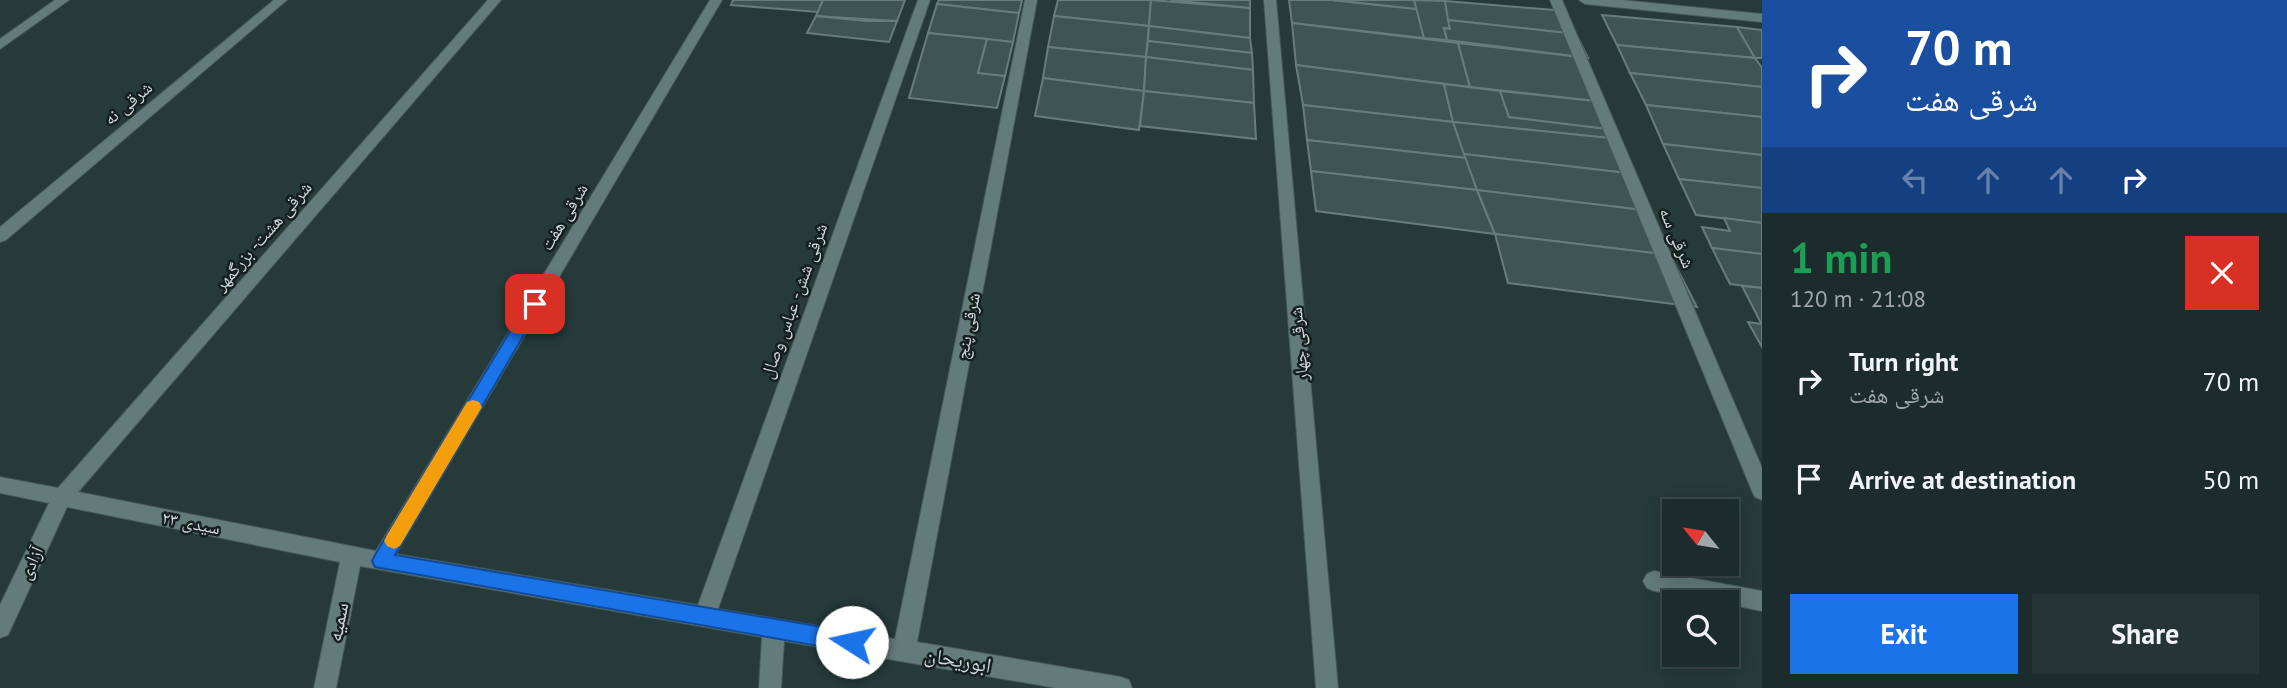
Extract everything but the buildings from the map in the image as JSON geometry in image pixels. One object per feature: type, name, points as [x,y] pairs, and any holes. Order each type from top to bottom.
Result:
[{"type":"street","points":[[0,45],[63,0]]},
{"type":"street","name":"شرقی نه","points":[[0,236],[281,0]]},
{"type":"street","name":"شرقی هشت- بزرگمهر","points":[[61,498],[495,0]]},
{"type":"street","name":"شرقی هفت","points":[[381,561],[716,0]]},
{"type":"street","name":"شرقی شش- عباس وصال","points":[[704,617],[924,0]]},
{"type":"street","name":"شرقی پنج","points":[[904,651],[1031,0]]},
{"type":"street","name":"شرقی چهار","points":[[1270,0],[1327,688]]},
{"type":"street","name":"شرقی سه","points":[[1556,0],[1762,491]]},
{"type":"street","points":[[1585,0],[1762,18]]},
{"type":"street","name":"سیدی ۲۳","points":[[0,485],[381,561]]},
{"type":"street","name":"آزادی","points":[[0,628],[61,498]]},
{"type":"street","name":"سمیه","points":[[325,688],[352,555]]},
{"type":"street","name":"ابوریحان","points":[[381,561],[1121,688]]},
{"type":"street","points":[[1654,581],[1762,601]]},
{"type":"street","points":[[770,688],[774,628]]},
{"type":"slow traffic","points":[[394,541],[473,407]]},
{"type":"route","points":[[535,304],[381,561],[852,642]]}]
